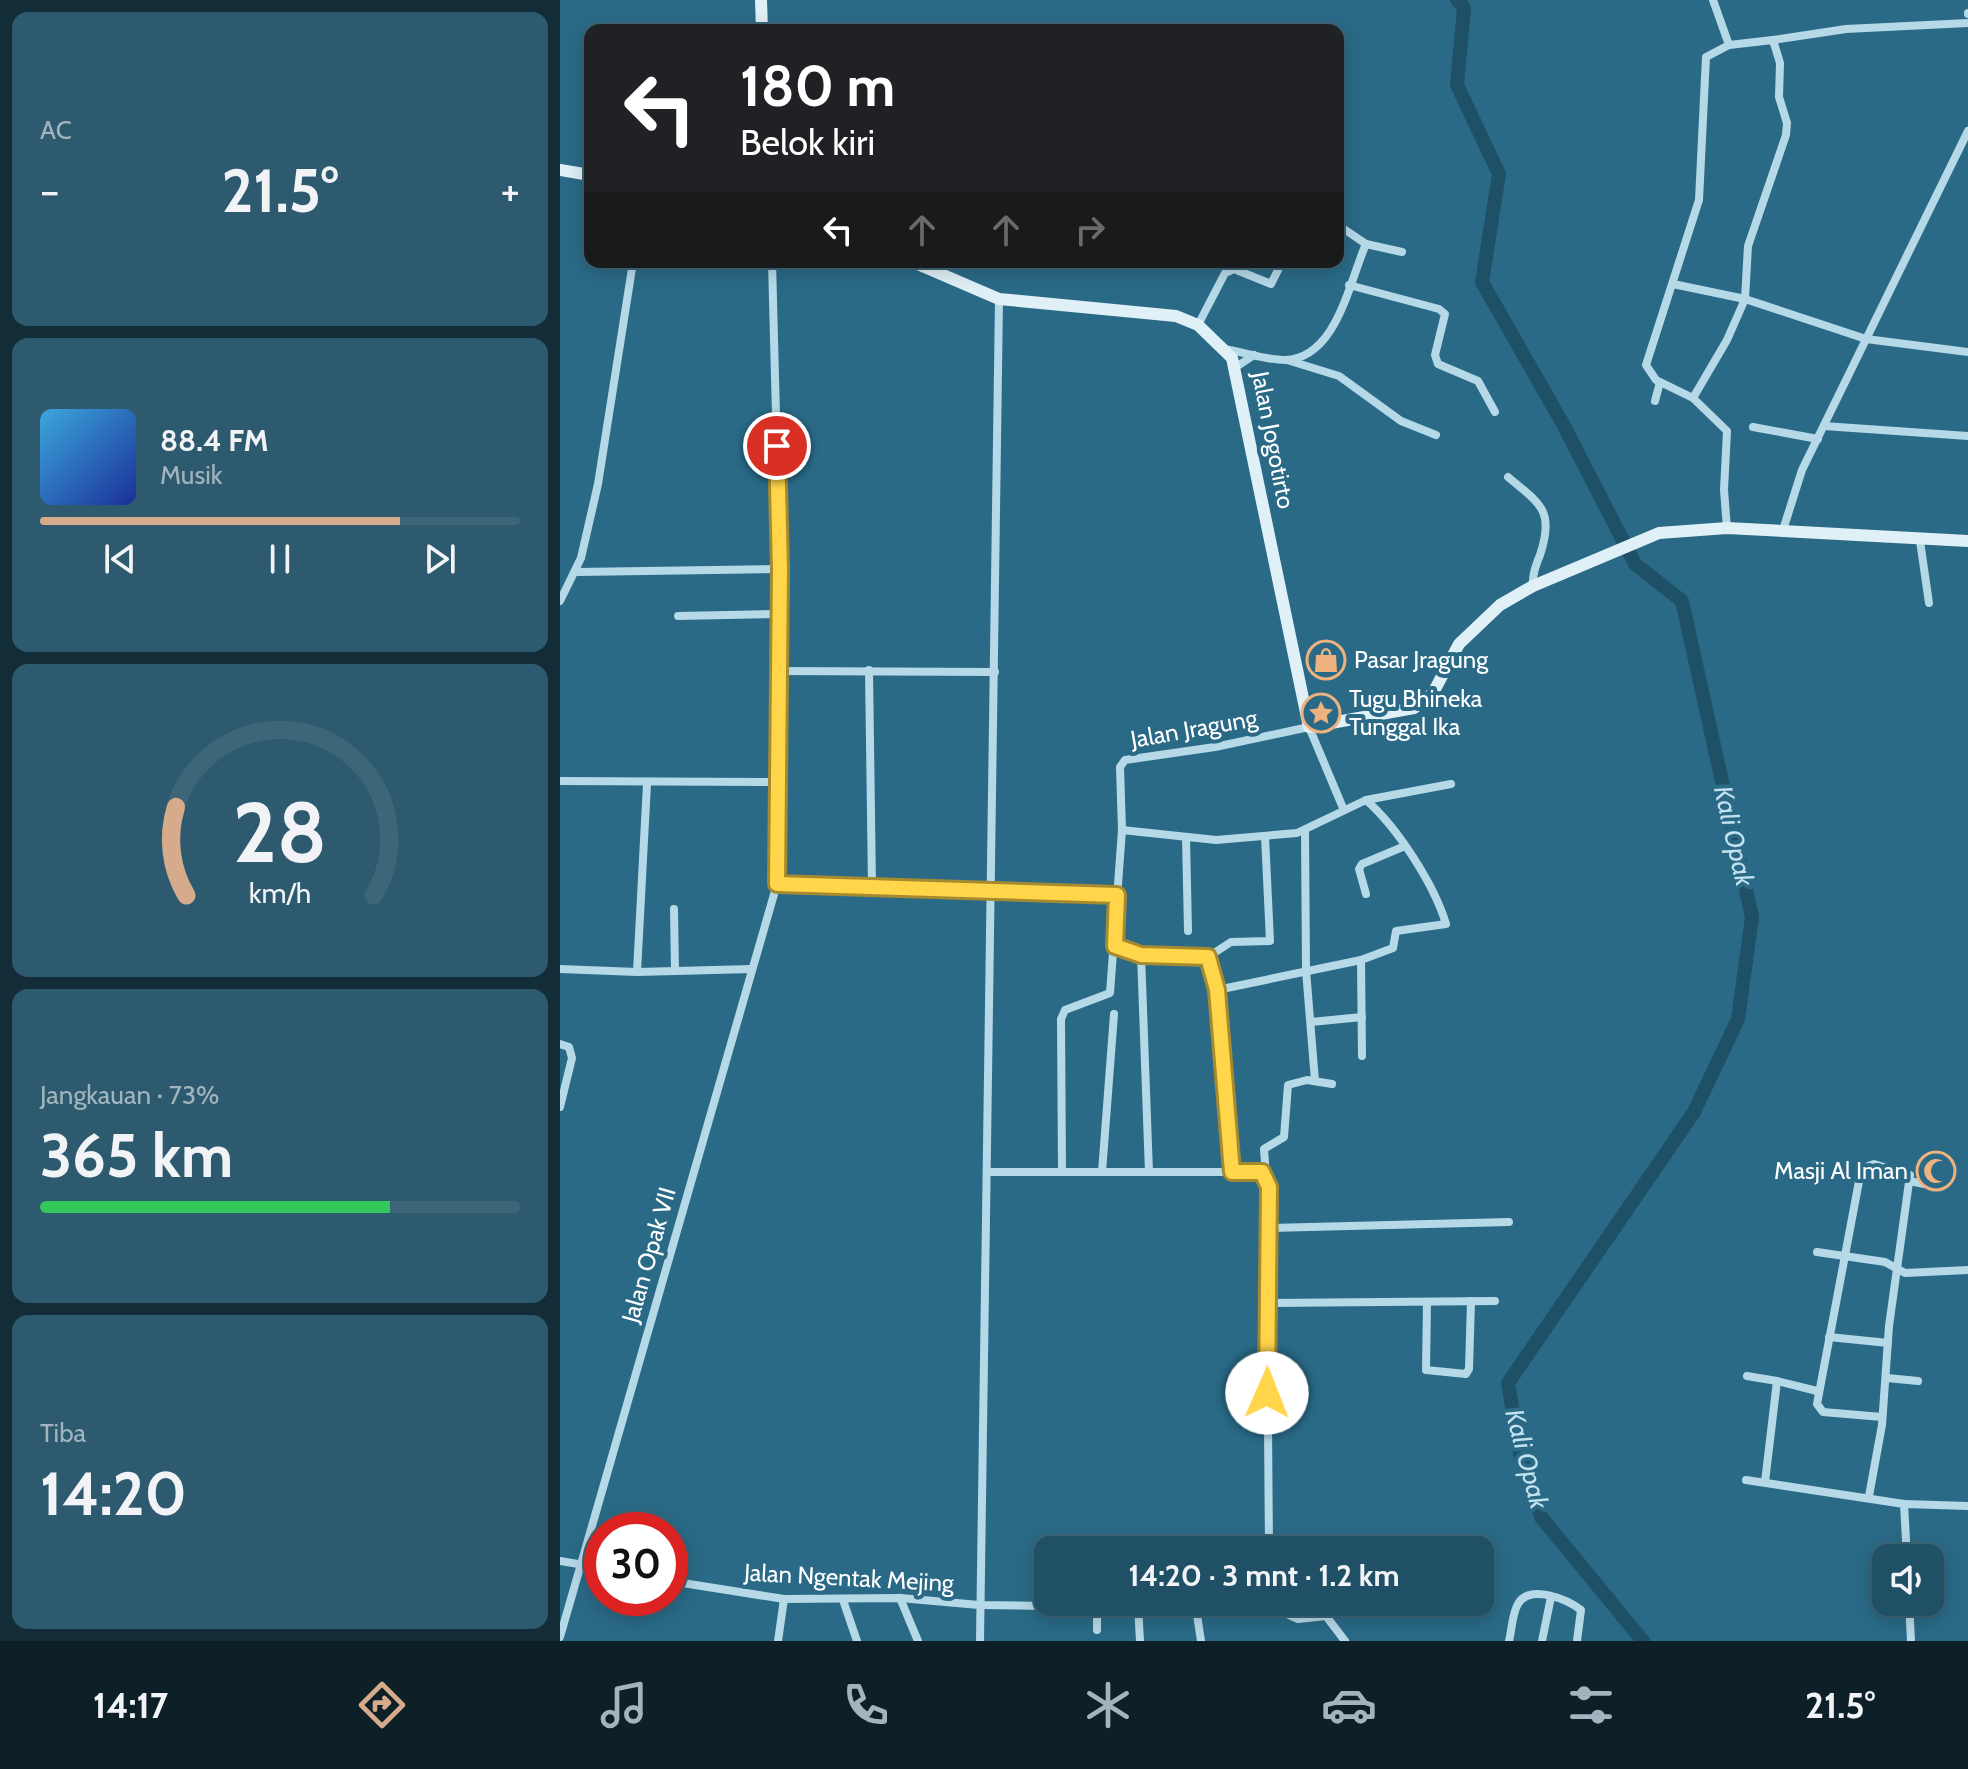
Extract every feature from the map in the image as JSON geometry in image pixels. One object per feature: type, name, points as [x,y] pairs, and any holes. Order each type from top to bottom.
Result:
[{"type":"street","points":[[761,0],[762,24]]},
{"type":"street","points":[[1713,0],[1729,45]]},
{"type":"street","points":[[1727,528],[1724,490],[1729,437],[1722,423],[1693,398],[1649,374],[1646,365],[1699,200],[1705,63],[1711,53],[1729,45],[1846,29],[1968,23]]},
{"type":"street","points":[[1693,398],[1727,340],[1745,299],[1748,246],[1786,135],[1787,123],[1779,97],[1780,63],[1773,40]]},
{"type":"street","points":[[1783,530],[1802,470],[1968,131]]},
{"type":"street","points":[[560,170],[584,174]]},
{"type":"street","points":[[1344,229],[1366,244],[1402,252]]},
{"type":"street","points":[[1287,360],[1306,356],[1325,339],[1366,244]]},
{"type":"street","points":[[560,601],[577,572],[598,484],[632,268]]},
{"type":"street","name":"Jalan Opak VII","points":[[560,1637],[777,884],[780,569],[772,268]]},
{"type":"street","name":"Jalan Jogotirto","points":[[927,268],[999,299],[1134,309],[1176,316],[1198,325],[1223,349],[1236,367],[1309,727]]},
{"type":"street","points":[[1198,325],[1225,273],[1234,269],[1271,284],[1279,268]]},
{"type":"street","points":[[1673,284],[1745,299],[1866,339],[1968,352]]},
{"type":"street","points":[[1349,285],[1439,309],[1445,314],[1435,355],[1438,364],[1478,381],[1495,412]]},
{"type":"street","points":[[980,1641],[999,299]]},
{"type":"street","points":[[1223,349],[1287,360],[1339,376],[1401,421],[1436,435]]},
{"type":"street","points":[[1236,367],[1254,355]]},
{"type":"street","points":[[1655,401],[1660,382]]},
{"type":"street","points":[[1824,426],[1968,436]]},
{"type":"street","points":[[1753,427],[1818,439]]},
{"type":"street","points":[[1508,477],[1540,504],[1547,520],[1547,532],[1533,586]]},
{"type":"street","points":[[1343,808],[1309,727],[1414,708],[1433,693],[1446,663],[1478,623],[1500,605],[1533,586],[1644,538],[1673,530],[1727,528],[1920,541],[1968,541]]},
{"type":"street","points":[[1920,541],[1929,603]]},
{"type":"street","points":[[577,572],[780,569]]},
{"type":"street","points":[[678,616],[779,614]]},
{"type":"street","points":[[869,670],[872,887]]},
{"type":"street","points":[[778,671],[995,672]]},
{"type":"street","name":"Jalan Jragung","points":[[1062,1172],[1061,1019],[1065,1010],[1110,993],[1122,830],[1120,767],[1125,760],[1309,727]]},
{"type":"street","points":[[560,781],[647,784],[777,782]]},
{"type":"street","points":[[637,972],[647,784]]},
{"type":"street","points":[[1122,830],[1216,840],[1305,831],[1343,808],[1366,800],[1451,784]]},
{"type":"street","points":[[1217,990],[1361,960],[1393,948],[1396,931],[1446,924],[1405,846],[1366,800]]},
{"type":"street","points":[[1305,831],[1306,970],[1315,1081]]},
{"type":"street","points":[[1115,946],[1141,955],[1208,957],[1231,942],[1270,941],[1265,836]]},
{"type":"street","points":[[1186,837],[1188,931]]},
{"type":"street","points":[[1366,894],[1359,869],[1362,864],[1405,846]]},
{"type":"street","points":[[777,884],[1117,895]]},
{"type":"street","points":[[674,909],[675,971]]},
{"type":"street","points":[[1141,955],[1149,1172]]},
{"type":"street","points":[[1208,957],[1217,990],[1232,1172]]},
{"type":"street","points":[[1361,960],[1362,1056]]},
{"type":"street","points":[[560,969],[637,972],[752,969]]},
{"type":"street","points":[[1102,1172],[1114,1014]]},
{"type":"street","points":[[1311,1022],[1362,1017]]},
{"type":"street","points":[[560,1044],[569,1047],[572,1058],[560,1107]]},
{"type":"street","points":[[1269,1536],[1269,1228],[1264,1149],[1284,1137],[1288,1085],[1315,1081],[1332,1084]]},
{"type":"street","points":[[1869,1496],[1882,1417],[1887,1378],[1888,1343],[1909,1181],[1908,1173],[1874,1164],[1863,1168],[1847,1258],[1817,1391],[1817,1404],[1823,1412],[1882,1417]]},
{"type":"street","points":[[988,1172],[1262,1172],[1266,1177]]},
{"type":"street","points":[[1909,1181],[1940,1187]]},
{"type":"street","points":[[1269,1228],[1509,1222]]},
{"type":"street","points":[[1817,1252],[1885,1262],[1897,1267],[1900,1272],[1930,1274],[1968,1270]]},
{"type":"street","points":[[1427,1302],[1426,1370],[1466,1374],[1469,1369],[1471,1301]]},
{"type":"street","points":[[1269,1303],[1495,1301]]},
{"type":"street","points":[[1829,1337],[1888,1343]]},
{"type":"street","points":[[1747,1376],[1817,1391]]},
{"type":"street","points":[[1887,1378],[1918,1381]]},
{"type":"street","points":[[1765,1482],[1777,1381]]},
{"type":"street","points":[[1746,1480],[1869,1496],[1904,1504],[1968,1506]]},
{"type":"street","points":[[1904,1504],[1906,1544]]},
{"type":"street","points":[[560,1561],[584,1565]]},
{"type":"street","name":"Jalan Ngentak Mejing","points":[[688,1584],[784,1599],[900,1598],[979,1605],[1034,1605]]},
{"type":"street","points":[[1509,1641],[1517,1605],[1522,1599],[1537,1594],[1551,1597],[1583,1613],[1577,1641]]},
{"type":"street","points":[[1542,1641],[1551,1597]]},
{"type":"street","points":[[900,1598],[918,1641]]},
{"type":"street","points":[[778,1641],[784,1599]]},
{"type":"street","points":[[843,1600],[857,1641]]},
{"type":"street","points":[[1097,1616],[1097,1630]]},
{"type":"street","points":[[1139,1616],[1140,1641]]},
{"type":"street","points":[[1197,1616],[1201,1641]]},
{"type":"street","points":[[1292,1616],[1298,1619],[1314,1616]]},
{"type":"street","points":[[1321,1616],[1332,1621],[1345,1641]]},
{"type":"street","points":[[1910,1616],[1911,1641]]},
{"type":"waterway","name":"Kali Opak","points":[[1457,0],[1464,8],[1457,85],[1499,174],[1482,282],[1563,424],[1635,564],[1682,601],[1752,917],[1738,1019],[1694,1112],[1508,1383],[1520,1453],[1541,1517],[1643,1641]]},
{"type":"place","name":"Pasar Jragung","points":[[1326,660]]},
{"type":"place","name":"Tugu Bhineka Tunggal Ika","points":[[1321,713]]},
{"type":"place","name":"Masji Al Iman","points":[[1936,1171]]},
{"type":"route","points":[[777,446],[780,569],[777,884],[1117,895],[1115,946],[1141,955],[1208,957],[1217,990],[1232,1172],[1262,1172],[1269,1187],[1267,1393]]}]
